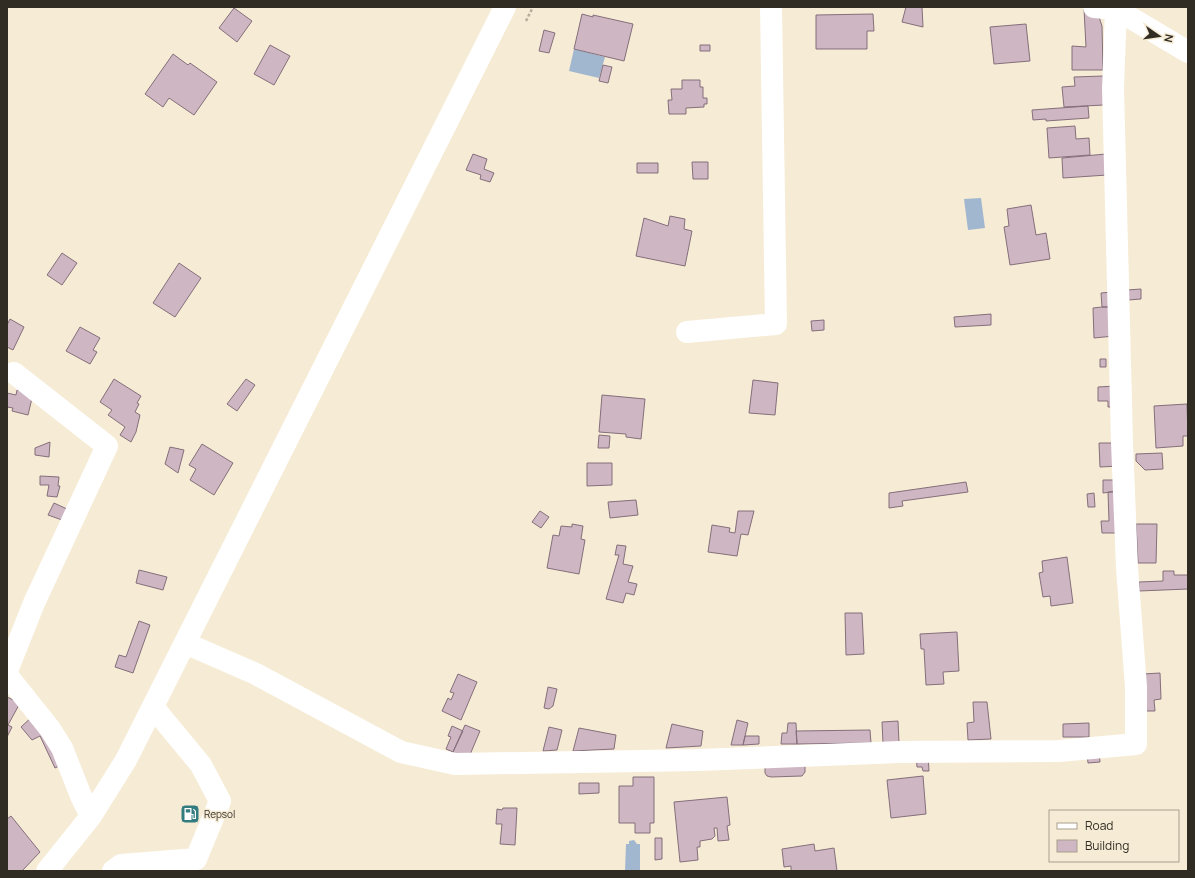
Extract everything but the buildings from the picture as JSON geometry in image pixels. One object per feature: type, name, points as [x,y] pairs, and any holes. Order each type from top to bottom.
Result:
[{"type":"street","points":[[47,871],[91,816],[126,760],[505,7]]},
{"type":"street","points":[[687,332],[776,324],[771,7]]},
{"type":"street","points":[[1094,7],[1116,9],[1188,52]]},
{"type":"street","points":[[185,643],[256,674],[401,752],[455,764],[698,760],[900,752],[1059,751],[1136,744],[1136,687],[1127,568],[1122,442],[1113,88],[1116,9]]},
{"type":"street","points":[[7,671],[34,603],[107,446],[14,373]]},
{"type":"street","points":[[7,675],[50,729],[62,748],[81,796],[91,816]]},
{"type":"street","points":[[117,868],[196,859],[220,801],[201,765],[152,707]]},
{"type":"water","points":[[574,49],[605,57],[599,78],[569,71]]},
{"type":"water","points":[[981,198],[985,228],[968,230],[964,199]]},
{"type":"water","points":[[634,840],[637,844],[640,844],[640,871],[625,871],[626,844],[629,844],[629,841]]},
{"type":"place","name":"Repsol","points":[[190,814]]}]
